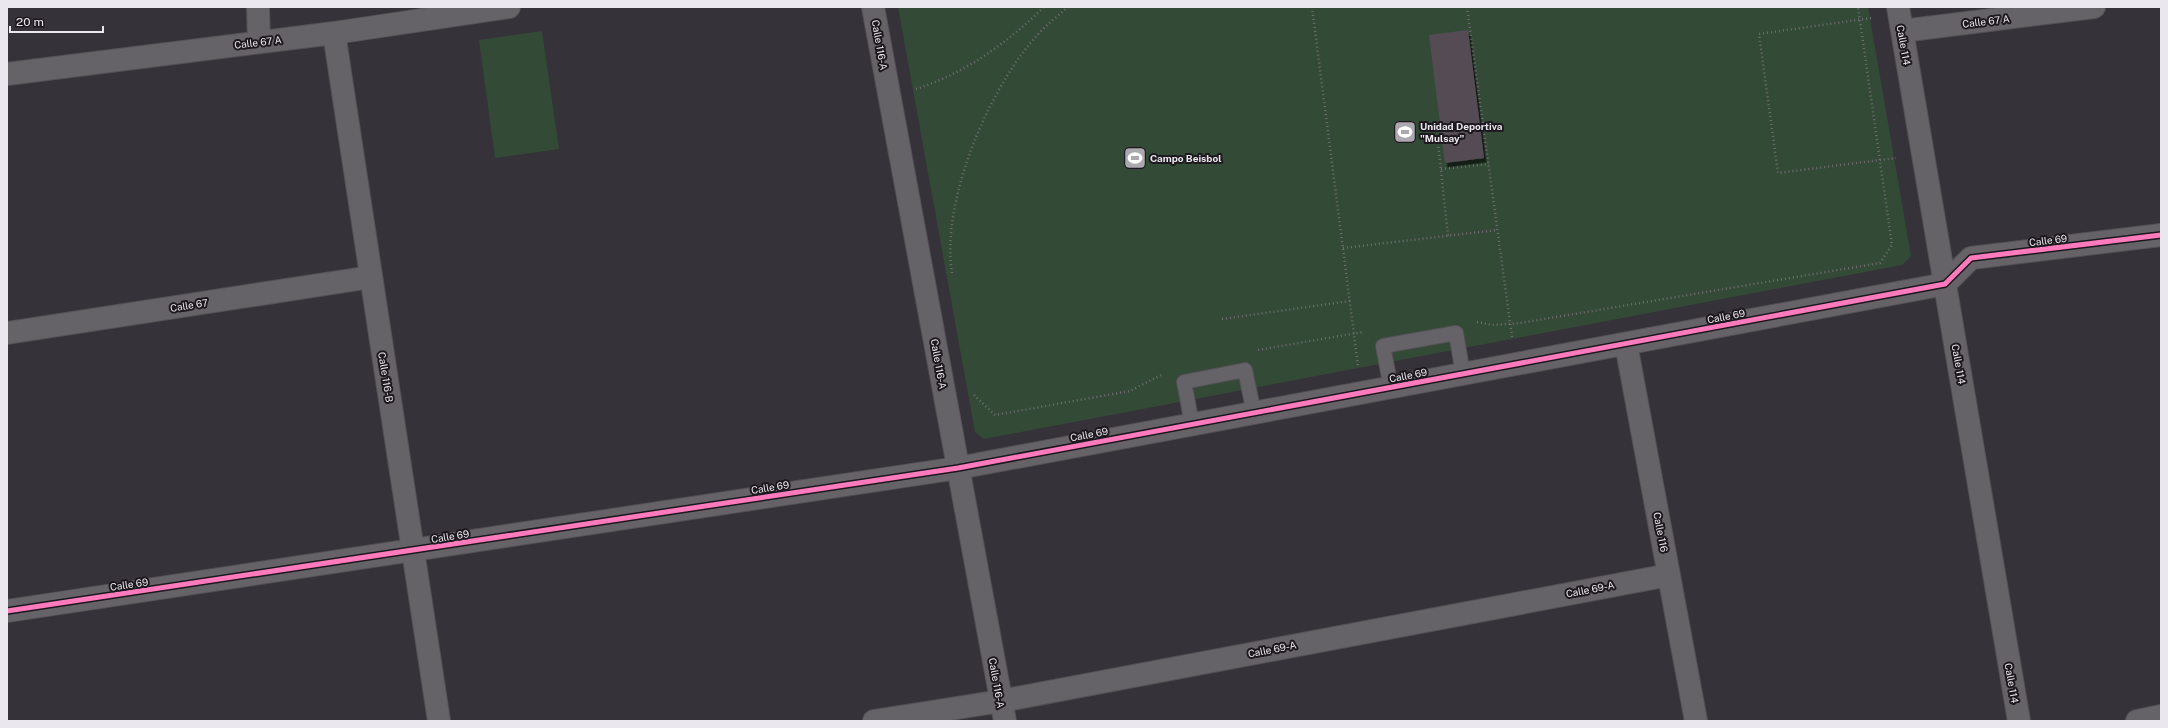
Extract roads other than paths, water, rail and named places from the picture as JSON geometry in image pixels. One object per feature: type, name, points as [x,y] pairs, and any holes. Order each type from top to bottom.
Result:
[{"type":"street","points":[[258,7],[259,42]]},
{"type":"street","name":"Calle 67 A","points":[[7,74],[334,32],[509,7]]},
{"type":"street","name":"Calle 116-A","points":[[873,7],[1003,711]]},
{"type":"street","name":"Calle 114","points":[[1898,7],[2019,721]]},
{"type":"street","name":"Calle 67 A","points":[[1902,32],[2094,7]]},
{"type":"street","name":"Calle 116-B","points":[[334,32],[439,721]]},
{"type":"street","name":"Calle 69","points":[[7,611],[958,468],[1945,284],[1971,258],[2161,235]]},
{"type":"street","name":"Calle 67","points":[[7,333],[371,277]]},
{"type":"street","name":"Calle 116","points":[[1626,344],[1696,721]]},
{"type":"street","name":"Calle 69-A","points":[[874,721],[1003,711],[1669,575]]},
{"type":"street","points":[[2137,721],[2161,716]]},
{"type":"lane","points":[[1391,388],[1383,346],[1456,333],[1463,374]]},
{"type":"lane","points":[[1192,424],[1184,382],[1245,370],[1254,413]]},
{"type":"place","name":"Unidad Deportiva \"Mulsay\"","points":[[1405,132]]},
{"type":"place","name":"Campo Beisbol","points":[[1135,158]]}]
